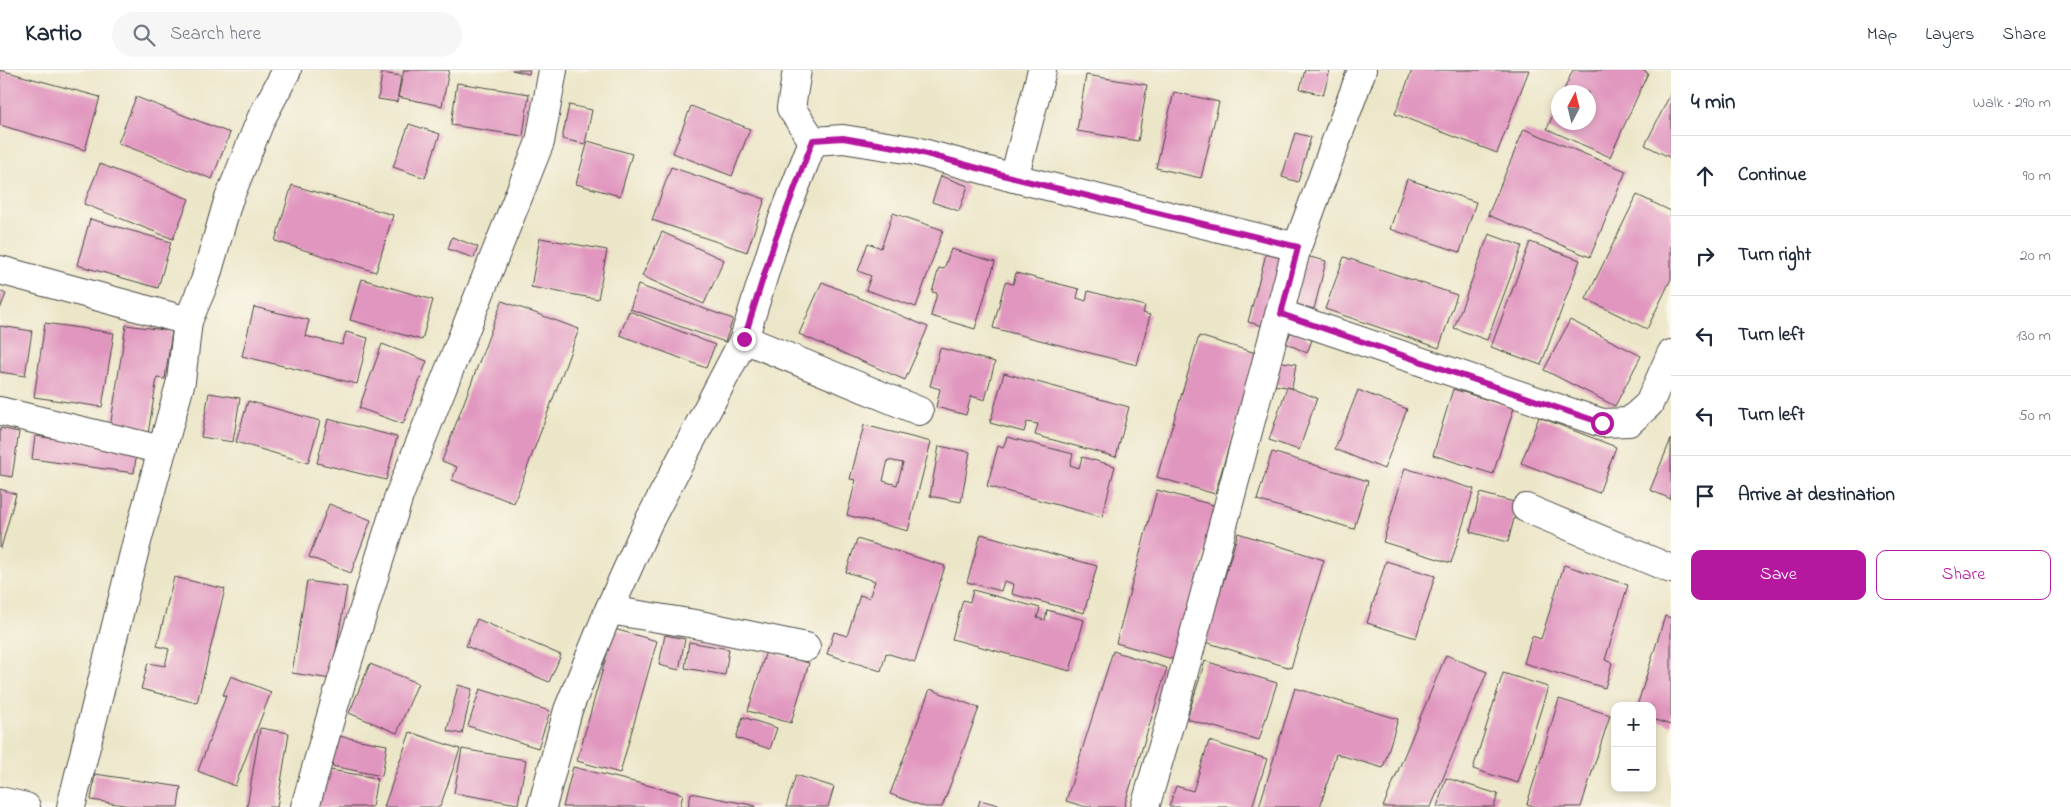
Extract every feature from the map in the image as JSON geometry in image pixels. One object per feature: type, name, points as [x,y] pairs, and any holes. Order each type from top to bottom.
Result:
[{"type":"street","points":[[71,807],[180,381],[188,321],[205,281],[228,201],[261,119],[287,70]]},
{"type":"street","points":[[305,807],[333,709],[399,496],[540,142],[552,70]]},
{"type":"street","points":[[797,70],[791,108],[813,140]]},
{"type":"street","points":[[1014,178],[1042,70]]},
{"type":"street","points":[[1145,807],[1176,702],[1298,247],[1362,70]]},
{"type":"street","points":[[813,140],[843,138],[912,150],[1014,178],[1298,247]]},
{"type":"street","points":[[542,807],[568,710],[609,610],[648,523],[744,339],[775,240],[813,140]]},
{"type":"street","points":[[0,270],[188,321]]},
{"type":"street","points":[[1281,314],[1602,423],[1629,422],[1649,404],[1671,354]]},
{"type":"street","points":[[744,339],[919,411]]},
{"type":"street","points":[[0,411],[162,450]]},
{"type":"street","points":[[1526,508],[1671,569]]},
{"type":"street","points":[[609,610],[696,624],[806,647]]},
{"type":"street","points":[[0,801],[26,807]]},
{"type":"building","points":[[0,70],[100,97],[85,150],[0,125]]},
{"type":"building","points":[[404,70],[449,70],[442,106],[398,97]]},
{"type":"building","points":[[512,70],[530,70],[529,74]]},
{"type":"building","points":[[1305,70],[1330,70],[1323,95],[1300,89]]},
{"type":"building","points":[[1412,70],[1529,70],[1497,153],[1395,114]]},
{"type":"building","points":[[1573,70],[1642,70],[1648,73],[1610,157],[1547,129],[1551,119],[1551,130],[1596,130],[1596,85],[1566,85]]},
{"type":"building","points":[[382,73],[401,76],[397,102],[378,99]]},
{"type":"building","points":[[1086,75],[1147,85],[1138,141],[1077,131]]},
{"type":"building","points":[[457,83],[529,94],[523,136],[451,125]]},
{"type":"building","points":[[1174,92],[1219,102],[1201,178],[1156,168]]},
{"type":"building","points":[[1671,93],[1671,158],[1645,145]]},
{"type":"building","points":[[136,97],[230,133],[212,179],[118,143]]},
{"type":"building","points":[[569,105],[592,110],[585,144],[562,139]]},
{"type":"building","points":[[691,106],[750,129],[732,176],[673,153]]},
{"type":"building","points":[[409,124],[440,134],[425,178],[393,167]]},
{"type":"building","points":[[1524,129],[1626,171],[1590,257],[1488,215]]},
{"type":"building","points":[[1295,133],[1311,137],[1298,182],[1282,177]]},
{"type":"building","points":[[588,141],[632,154],[620,196],[576,184]]},
{"type":"building","points":[[100,164],[189,199],[173,239],[84,204]]},
{"type":"building","points":[[671,167],[765,199],[747,252],[652,220]]},
{"type":"building","points":[[941,176],[968,186],[959,211],[932,202]]},
{"type":"building","points":[[1407,179],[1476,202],[1460,252],[1390,229]]},
{"type":"building","points":[[292,185],[393,215],[376,272],[275,241]]},
{"type":"building","points":[[1637,195],[1671,211],[1671,279],[1647,329],[1586,299]]},
{"type":"building","points":[[893,213],[943,230],[916,307],[866,290],[871,276],[858,271],[868,243],[881,248]]},
{"type":"building","points":[[90,219],[171,242],[158,288],[77,265]]},
{"type":"building","points":[[662,232],[724,260],[704,304],[642,276]]},
{"type":"building","points":[[1489,234],[1522,246],[1487,340],[1454,328]]},
{"type":"building","points":[[452,237],[478,247],[474,258],[448,249]]},
{"type":"building","points":[[540,238],[607,250],[598,299],[531,287]]},
{"type":"building","points":[[1530,242],[1580,260],[1541,365],[1491,347]]},
{"type":"building","points":[[951,249],[995,262],[975,329],[931,316],[937,293],[932,292],[939,268],[944,269]]},
{"type":"building","points":[[1266,254],[1285,259],[1267,327],[1248,322]]},
{"type":"building","points":[[1306,256],[1326,261],[1314,309],[1295,304]]},
{"type":"building","points":[[1344,257],[1457,295],[1439,348],[1325,309]]},
{"type":"building","points":[[1016,273],[1079,289],[1077,298],[1086,301],[1088,291],[1145,306],[1143,313],[1150,315],[1137,365],[993,328],[1005,282],[1013,284]]},
{"type":"building","points":[[362,279],[433,300],[422,340],[350,320]]},
{"type":"building","points":[[822,282],[928,327],[905,380],[799,334]]},
{"type":"building","points":[[638,285],[733,319],[725,342],[630,309]]},
{"type":"building","points":[[0,291],[6,294],[0,309]]},
{"type":"building","points":[[502,301],[579,329],[514,503],[452,480],[457,467],[442,461]]},
{"type":"building","points":[[254,307],[309,320],[305,336],[342,345],[346,332],[368,338],[357,384],[242,356]]},
{"type":"building","points":[[629,311],[715,345],[706,368],[620,335]]},
{"type":"building","points":[[1570,320],[1641,356],[1615,406],[1544,370]]},
{"type":"building","points":[[45,323],[114,333],[102,407],[34,397]]},
{"type":"building","points":[[126,325],[172,331],[165,379],[157,378],[148,434],[110,428]]},
{"type":"building","points":[[0,326],[32,331],[25,376],[0,372]]},
{"type":"building","points":[[1292,330],[1312,340],[1307,353],[1286,343]]},
{"type":"building","points":[[1199,336],[1256,353],[1215,494],[1157,477]]},
{"type":"building","points":[[382,344],[427,361],[403,424],[359,408]]},
{"type":"building","points":[[940,348],[995,362],[985,400],[971,396],[966,415],[936,407],[940,389],[930,386]]},
{"type":"building","points":[[1277,361],[1296,364],[1292,388],[1274,385]]},
{"type":"building","points":[[1004,373],[1129,407],[1116,457],[1035,435],[1038,424],[1027,422],[1024,432],[990,423]]},
{"type":"building","points":[[1287,387],[1317,398],[1299,450],[1269,440]]},
{"type":"building","points":[[1453,389],[1514,408],[1493,474],[1433,455]]},
{"type":"building","points":[[1358,390],[1407,409],[1384,469],[1335,449]]},
{"type":"building","points":[[209,393],[240,398],[233,442],[201,437]]},
{"type":"building","points":[[248,401],[320,421],[308,463],[236,442]]},
{"type":"building","points":[[1539,417],[1616,447],[1599,493],[1521,463]]},
{"type":"building","points":[[328,419],[397,437],[386,480],[317,463]]},
{"type":"building","points":[[864,425],[931,442],[908,531],[847,515],[856,480],[850,479]],"holes":[[[888,460],[903,463],[897,485],[883,481]]]},
{"type":"building","points":[[0,428],[19,432],[12,477],[0,475]]},
{"type":"building","points":[[35,436],[137,450],[134,473],[32,459]]},
{"type":"building","points":[[1007,437],[1073,454],[1070,465],[1079,468],[1082,457],[1115,466],[1102,517],[987,486],[998,446],[1003,448]]},
{"type":"building","points":[[1671,439],[1671,499],[1650,490]]},
{"type":"building","points":[[939,446],[970,452],[961,502],[930,496]]},
{"type":"building","points":[[1272,452],[1368,481],[1354,529],[1257,500]]},
{"type":"building","points":[[1405,468],[1474,489],[1451,563],[1383,542]]},
{"type":"building","points":[[0,489],[16,494],[1,548],[0,548]]},
{"type":"building","points":[[1157,490],[1217,506],[1176,660],[1116,643]]},
{"type":"building","points":[[1480,493],[1518,503],[1508,542],[1470,532]]},
{"type":"building","points":[[329,504],[371,520],[351,573],[309,557]]},
{"type":"building","points":[[1238,533],[1324,560],[1291,668],[1205,642]]},
{"type":"building","points":[[981,534],[1097,566],[1084,613],[1012,594],[1014,584],[1004,581],[1001,591],[967,582]]},
{"type":"building","points":[[857,539],[945,566],[915,662],[886,653],[881,671],[827,654],[834,632],[847,636],[860,595],[869,598],[875,581],[846,572]]},
{"type":"building","points":[[1386,561],[1435,576],[1416,638],[1367,623]]},
{"type":"building","points":[[1564,565],[1628,585],[1605,660],[1612,663],[1605,688],[1524,663],[1532,636],[1541,639]]},
{"type":"building","points":[[174,577],[225,589],[197,703],[141,689],[148,663],[165,666],[169,649],[157,646]]},
{"type":"building","points":[[307,581],[347,587],[331,679],[292,673]]},
{"type":"building","points":[[973,590],[1040,608],[1037,618],[1045,620],[1047,610],[1084,620],[1070,671],[952,639],[963,600],[970,602]]},
{"type":"building","points":[[1665,616],[1671,618],[1671,725],[1656,720],[1656,702],[1638,702]]},
{"type":"building","points":[[477,619],[561,655],[549,682],[466,646]]},
{"type":"building","points":[[614,629],[657,641],[620,773],[577,761]]},
{"type":"building","points":[[665,635],[685,639],[679,670],[659,665]]},
{"type":"building","points":[[689,642],[729,649],[725,675],[685,668]]},
{"type":"building","points":[[766,651],[809,663],[791,723],[748,711]]},
{"type":"building","points":[[1113,651],[1167,668],[1124,807],[1086,807],[1066,801]]},
{"type":"building","points":[[1446,655],[1487,672],[1431,807],[1383,807]]},
{"type":"building","points":[[1205,661],[1277,683],[1259,740],[1187,719]]},
{"type":"building","points":[[370,664],[418,683],[397,733],[349,713]]},
{"type":"building","points":[[1503,673],[1548,687],[1518,783],[1473,769]]},
{"type":"building","points":[[231,676],[271,692],[235,786],[198,771],[226,696],[223,695]]},
{"type":"building","points":[[458,685],[472,689],[462,734],[447,731]]},
{"type":"building","points":[[1295,688],[1398,719],[1383,768],[1336,754],[1320,807],[1259,807]]},
{"type":"building","points":[[480,689],[550,711],[538,748],[468,726]]},
{"type":"building","points":[[930,689],[979,708],[942,807],[925,807],[890,794]]},
{"type":"building","points":[[1559,699],[1610,715],[1581,807],[1536,807],[1527,804]]},
{"type":"building","points":[[743,717],[777,728],[770,749],[736,738]]},
{"type":"building","points":[[260,728],[289,733],[277,807],[247,807]]},
{"type":"building","points":[[410,732],[460,749],[440,807],[384,807]]},
{"type":"building","points":[[338,736],[387,745],[382,776],[332,766]]},
{"type":"building","points":[[1209,741],[1267,759],[1252,807],[1169,807],[1176,786],[1193,791]]},
{"type":"building","points":[[462,749],[526,760],[518,804],[454,793]]},
{"type":"building","points":[[573,767],[683,794],[680,807],[563,807]]},
{"type":"building","points":[[324,769],[377,778],[372,807],[318,807]]},
{"type":"building","points":[[95,774],[181,787],[178,807],[137,807],[91,800]]},
{"type":"building","points":[[796,775],[834,787],[828,807],[786,807]]},
{"type":"building","points":[[1446,778],[1498,794],[1494,807],[1437,807]]},
{"type":"building","points":[[691,793],[756,806],[756,807],[688,807]]},
{"type":"building","points":[[980,800],[1002,806],[1002,807],[978,807]]},
{"type":"route","points":[[744,339],[775,240],[813,140],[843,138],[912,150],[1014,178],[1298,247],[1281,314],[1602,423]]}]
